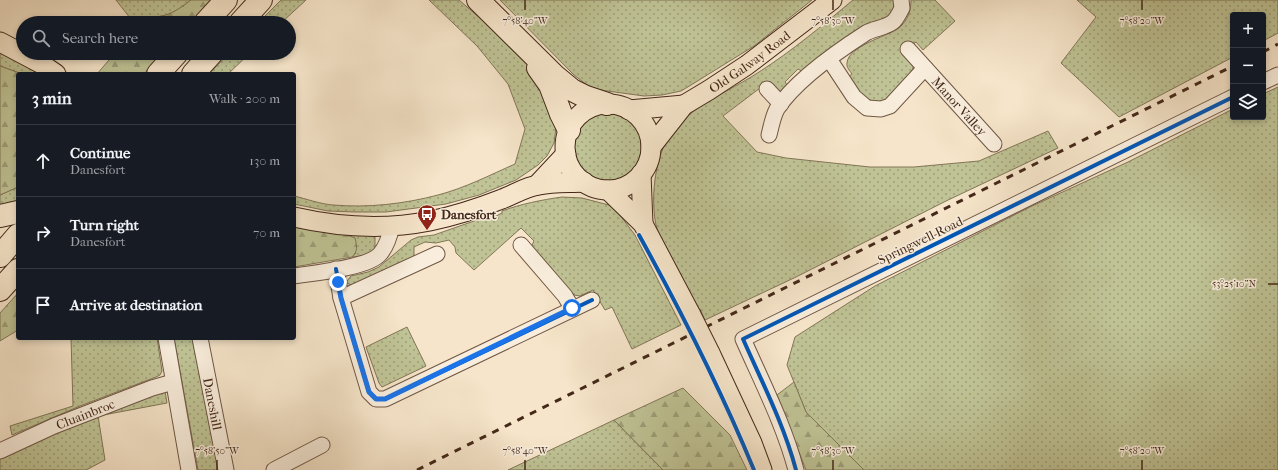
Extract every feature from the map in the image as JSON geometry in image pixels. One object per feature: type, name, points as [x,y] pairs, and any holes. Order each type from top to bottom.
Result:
[{"type":"highway","points":[[211,16],[226,0]]},
{"type":"highway","points":[[246,16],[261,0]]},
{"type":"highway","points":[[469,0],[533,61],[550,85],[569,130]]},
{"type":"highway","points":[[478,0],[555,76],[572,90],[606,104]]},
{"type":"highway","points":[[160,72],[171,60]]},
{"type":"highway","points":[[195,72],[206,60]]},
{"type":"highway","points":[[0,216],[16,212]]},
{"type":"highway","points":[[0,256],[16,237]]},
{"type":"highway","points":[[0,290],[16,272]]},
{"type":"main road","name":"Old Galway Road","points":[[684,105],[747,65],[832,0]]},
{"type":"main road","points":[[0,42],[16,50]]},
{"type":"main road","points":[[36,60],[53,72]]},
{"type":"main road","points":[[606,104],[618,105],[629,110],[643,122],[649,136],[651,147],[647,165],[641,174],[631,183],[608,190],[599,189],[584,182],[573,172],[568,163],[566,154],[566,138],[569,130],[577,117],[589,108],[606,104]]},
{"type":"main road","points":[[629,110],[684,105]]},
{"type":"main road","points":[[651,147],[684,105]]},
{"type":"main road","points":[[537,185],[566,154]]},
{"type":"main road","points":[[641,174],[643,224]]},
{"type":"main road","points":[[296,217],[319,223],[348,225],[392,226],[429,222],[464,212],[537,185],[584,182]]},
{"type":"main road","points":[[608,190],[643,224],[710,353],[752,443],[762,470]]},
{"type":"street","points":[[769,135],[776,110],[787,96],[814,70],[868,32],[894,22],[902,8],[901,0]]},
{"type":"street","name":"Manor Valley","points":[[908,49],[994,144]]},
{"type":"street","name":"Manor Valley","points":[[829,59],[854,97],[867,108],[881,109],[890,106],[924,68]]},
{"type":"street","points":[[1266,81],[1278,75]]},
{"type":"street","points":[[767,89],[781,104]]},
{"type":"street","name":"Springwell Road","points":[[796,470],[773,407],[743,339],[1230,98]]},
{"type":"street","points":[[296,276],[336,269],[366,262],[377,257],[389,237],[392,226]]},
{"type":"street","points":[[521,245],[565,296],[572,308]]},
{"type":"street","points":[[341,298],[437,254]]},
{"type":"street","points":[[336,269],[341,298],[369,392],[376,399],[385,399],[572,308],[592,300]]},
{"type":"street","points":[[166,340],[189,470]]},
{"type":"street","name":"Daneshill","points":[[200,340],[226,470]]},
{"type":"street","name":"Cluainbroc","points":[[0,451],[54,426],[152,388],[173,382]]},
{"type":"street","points":[[274,470],[322,445]]},
{"type":"green space","points":[[116,0],[191,0],[181,8],[167,15],[129,16]]},
{"type":"green space","points":[[191,0],[215,0],[200,16],[161,16],[182,7]]},
{"type":"green space","points":[[281,0],[306,0],[289,16],[265,16]]},
{"type":"green space","points":[[429,0],[459,0],[519,52],[534,70],[556,128],[554,143],[547,156],[538,165],[516,180],[479,195],[446,204],[386,212],[328,211],[296,204],[296,197],[323,204],[346,206],[373,206],[412,201],[458,189],[515,164],[525,129],[508,84],[477,46]]},
{"type":"green space","points":[[500,0],[812,0],[754,46],[681,91],[662,95],[644,96],[600,90],[588,86],[573,74]]},
{"type":"green space","points":[[853,0],[894,0],[894,8],[891,16],[805,73],[798,69],[785,82],[790,89],[780,92],[768,82],[723,116],[757,152],[786,158],[870,167],[914,167],[979,161],[1048,131],[1058,148],[946,201],[796,277],[705,320],[700,309],[696,311],[679,279],[663,246],[656,225],[654,216],[654,186],[657,166],[663,148],[676,127],[685,118],[771,64],[807,38]]},
{"type":"green space","points":[[911,0],[935,0],[955,21],[923,50],[916,42],[906,50],[914,64],[910,75],[898,90],[884,102],[877,102],[866,98],[859,92],[848,77],[852,74],[847,66],[849,57],[854,51],[869,42],[899,28],[905,22],[908,15]]},
{"type":"green space","points":[[1077,0],[1278,0],[1278,33],[1266,39],[1266,12],[1230,12],[1230,59],[1119,117],[1061,63],[1096,17]]},
{"type":"green space","points":[[0,48],[16,57],[16,60],[20,60],[41,72],[16,72],[0,66]]},
{"type":"green space","points":[[109,60],[157,60],[146,72],[99,72]]},
{"type":"green space","points":[[222,60],[243,60],[230,72],[211,72]]},
{"type":"green space","points":[[0,66],[16,72],[16,188],[0,195]]},
{"type":"green space","points":[[1278,87],[1278,470],[864,470],[806,412],[787,365],[795,337],[875,286],[1030,207],[1128,162],[1230,111],[1230,120],[1266,120],[1266,93]]},
{"type":"green space","points":[[608,108],[622,111],[634,119],[642,131],[645,145],[642,159],[634,171],[622,179],[608,182],[594,179],[582,171],[574,159],[571,145],[574,131],[582,119],[594,111]]},
{"type":"green space","points":[[16,188],[16,202],[0,207],[0,195]]},
{"type":"green space","points":[[562,197],[582,198],[609,205],[616,210],[635,235],[681,325],[632,349],[612,307],[605,310],[593,290],[580,296],[574,295],[534,252],[532,245],[534,241],[521,228],[474,270],[456,253],[455,247],[449,240],[436,243],[425,242],[414,247],[414,257],[356,284],[351,285],[347,283],[351,276],[368,272],[379,267],[411,240],[418,237],[434,235],[494,214],[496,216],[502,213],[502,211],[516,206]]},
{"type":"green space","points":[[296,227],[342,233],[355,238],[357,246],[352,257],[296,267]]},
{"type":"green space","points":[[342,233],[372,235],[375,237],[375,248],[369,255],[352,257],[356,253]]},
{"type":"green space","points":[[16,295],[16,331],[0,341],[0,313]]},
{"type":"green space","points":[[407,327],[426,366],[382,387],[379,383],[366,347]]},
{"type":"green space","points":[[71,340],[157,340],[162,371],[160,375],[80,406],[12,435],[10,426],[73,406]]},
{"type":"green space","points":[[174,340],[192,340],[220,469],[198,470]]},
{"type":"green space","points":[[794,382],[806,412],[864,470],[806,470],[777,395]]},
{"type":"green space","points":[[683,388],[730,435],[747,470],[663,470],[614,420]]},
{"type":"green space","points":[[165,391],[167,403],[98,416],[105,460],[86,470],[0,470],[0,456],[120,404]]},
{"type":"green space","points":[[614,420],[663,470],[508,470]]},
{"type":"railway","points":[[1266,50],[1278,44]]},
{"type":"railway","points":[[417,470],[1230,67]]},
{"type":"cycle path","points":[[796,470],[779,420],[743,339],[1230,98]]},
{"type":"cycle path","points":[[639,235],[700,351],[754,470]]},
{"type":"cycle path","points":[[336,269],[341,298],[369,392],[376,399],[385,399],[592,300]]},
{"type":"place","name":"Danesfort","points":[[427,231]]},
{"type":"route","points":[[338,282],[341,298],[369,392],[376,399],[385,399],[572,308]]}]
